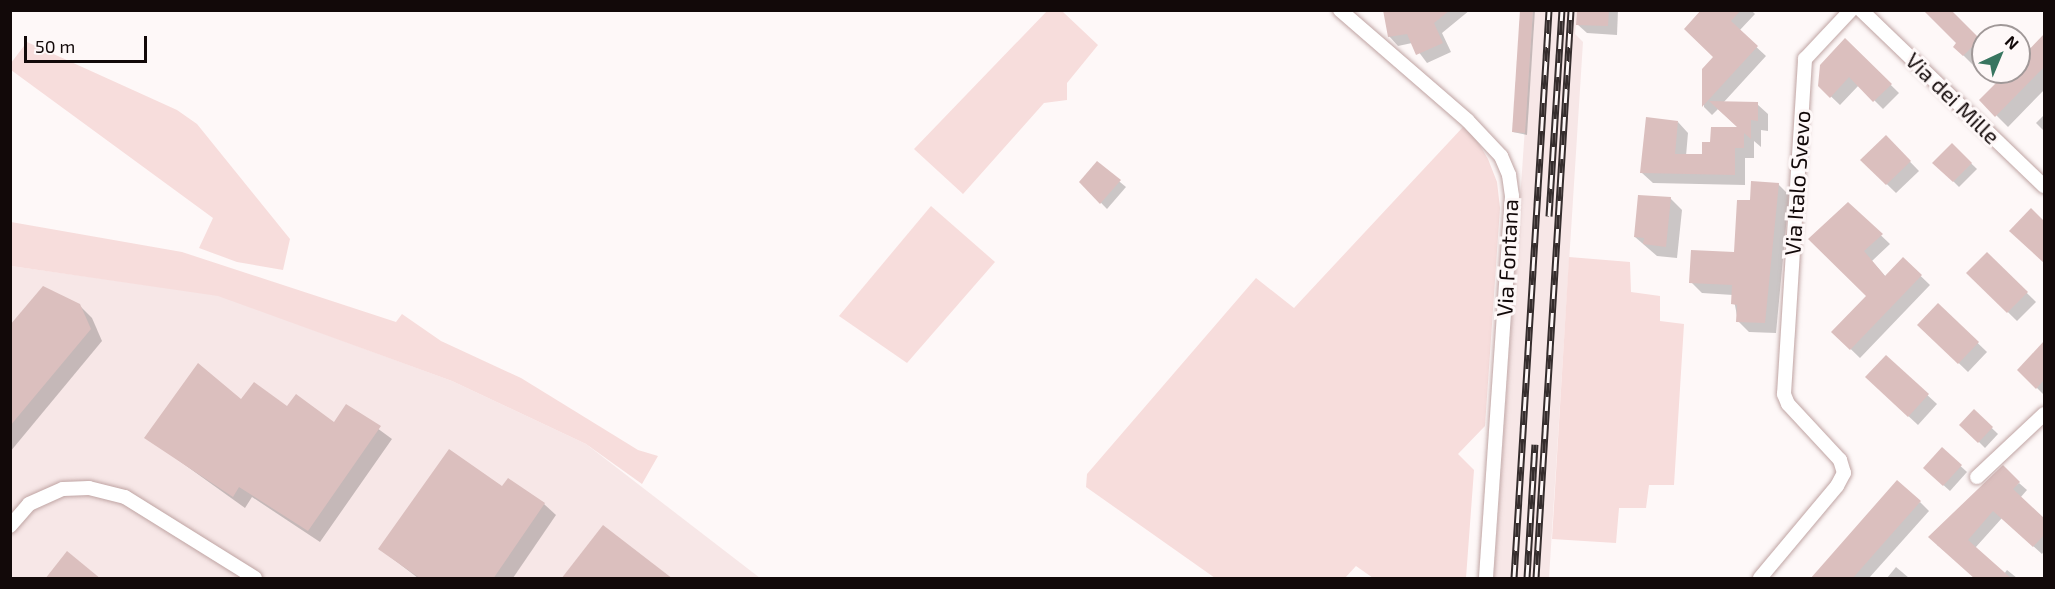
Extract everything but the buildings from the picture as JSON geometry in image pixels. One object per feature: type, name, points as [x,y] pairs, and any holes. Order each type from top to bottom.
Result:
[{"type":"street","name":"Via Fontana","points":[[1340,10],[1468,121],[1501,156],[1509,175],[1512,196],[1486,579]]},
{"type":"street","name":"Via Italo Svevo","points":[[1760,579],[1837,486],[1844,473],[1840,460],[1788,404],[1784,393],[1805,59],[1851,10]]},
{"type":"street","name":"Via dei Mille","points":[[1861,10],[2044,186]]},
{"type":"street","points":[[1977,477],[2044,414]]},
{"type":"street","points":[[10,526],[29,504],[63,489],[89,488],[125,497],[255,579]]},
{"type":"shaded area","points":[[1048,10],[1062,11],[1098,45],[1067,83],[1067,100],[1044,103],[963,194],[914,149]]},
{"type":"shaded area","points":[[1533,11],[1577,11],[1575,34],[1583,42],[1549,578],[1494,578]]},
{"type":"shaded area","points":[[27,42],[177,110],[197,124],[290,239],[283,270],[237,262],[199,248],[213,218],[11,70],[11,63]]},
{"type":"shaded area","points":[[1463,127],[1476,139],[1488,159],[1497,182],[1500,208],[1485,426],[1458,454],[1474,470],[1466,578],[1373,578],[1356,566],[1345,578],[1215,578],[1086,487],[1087,474],[1256,278],[1294,308]]},
{"type":"shaded area","points":[[931,206],[995,262],[907,363],[839,316]]},
{"type":"shaded area","points":[[11,222],[182,252],[396,322],[402,314],[441,341],[521,378],[638,450],[658,456],[642,484],[586,444],[452,381],[218,296],[11,266]]},
{"type":"shaded area","points":[[1569,257],[1630,262],[1631,292],[1660,296],[1660,321],[1684,324],[1674,485],[1649,485],[1646,508],[1619,508],[1616,543],[1552,539]]},
{"type":"shaded area","points":[[11,266],[218,295],[452,381],[586,444],[760,578],[11,578]]},
{"type":"railway","points":[[1514,578],[1549,10]]},
{"type":"railway","points":[[1549,216],[1562,10]]},
{"type":"railway","points":[[1536,578],[1571,10]]},
{"type":"railway","points":[[1527,578],[1535,444]]}]
